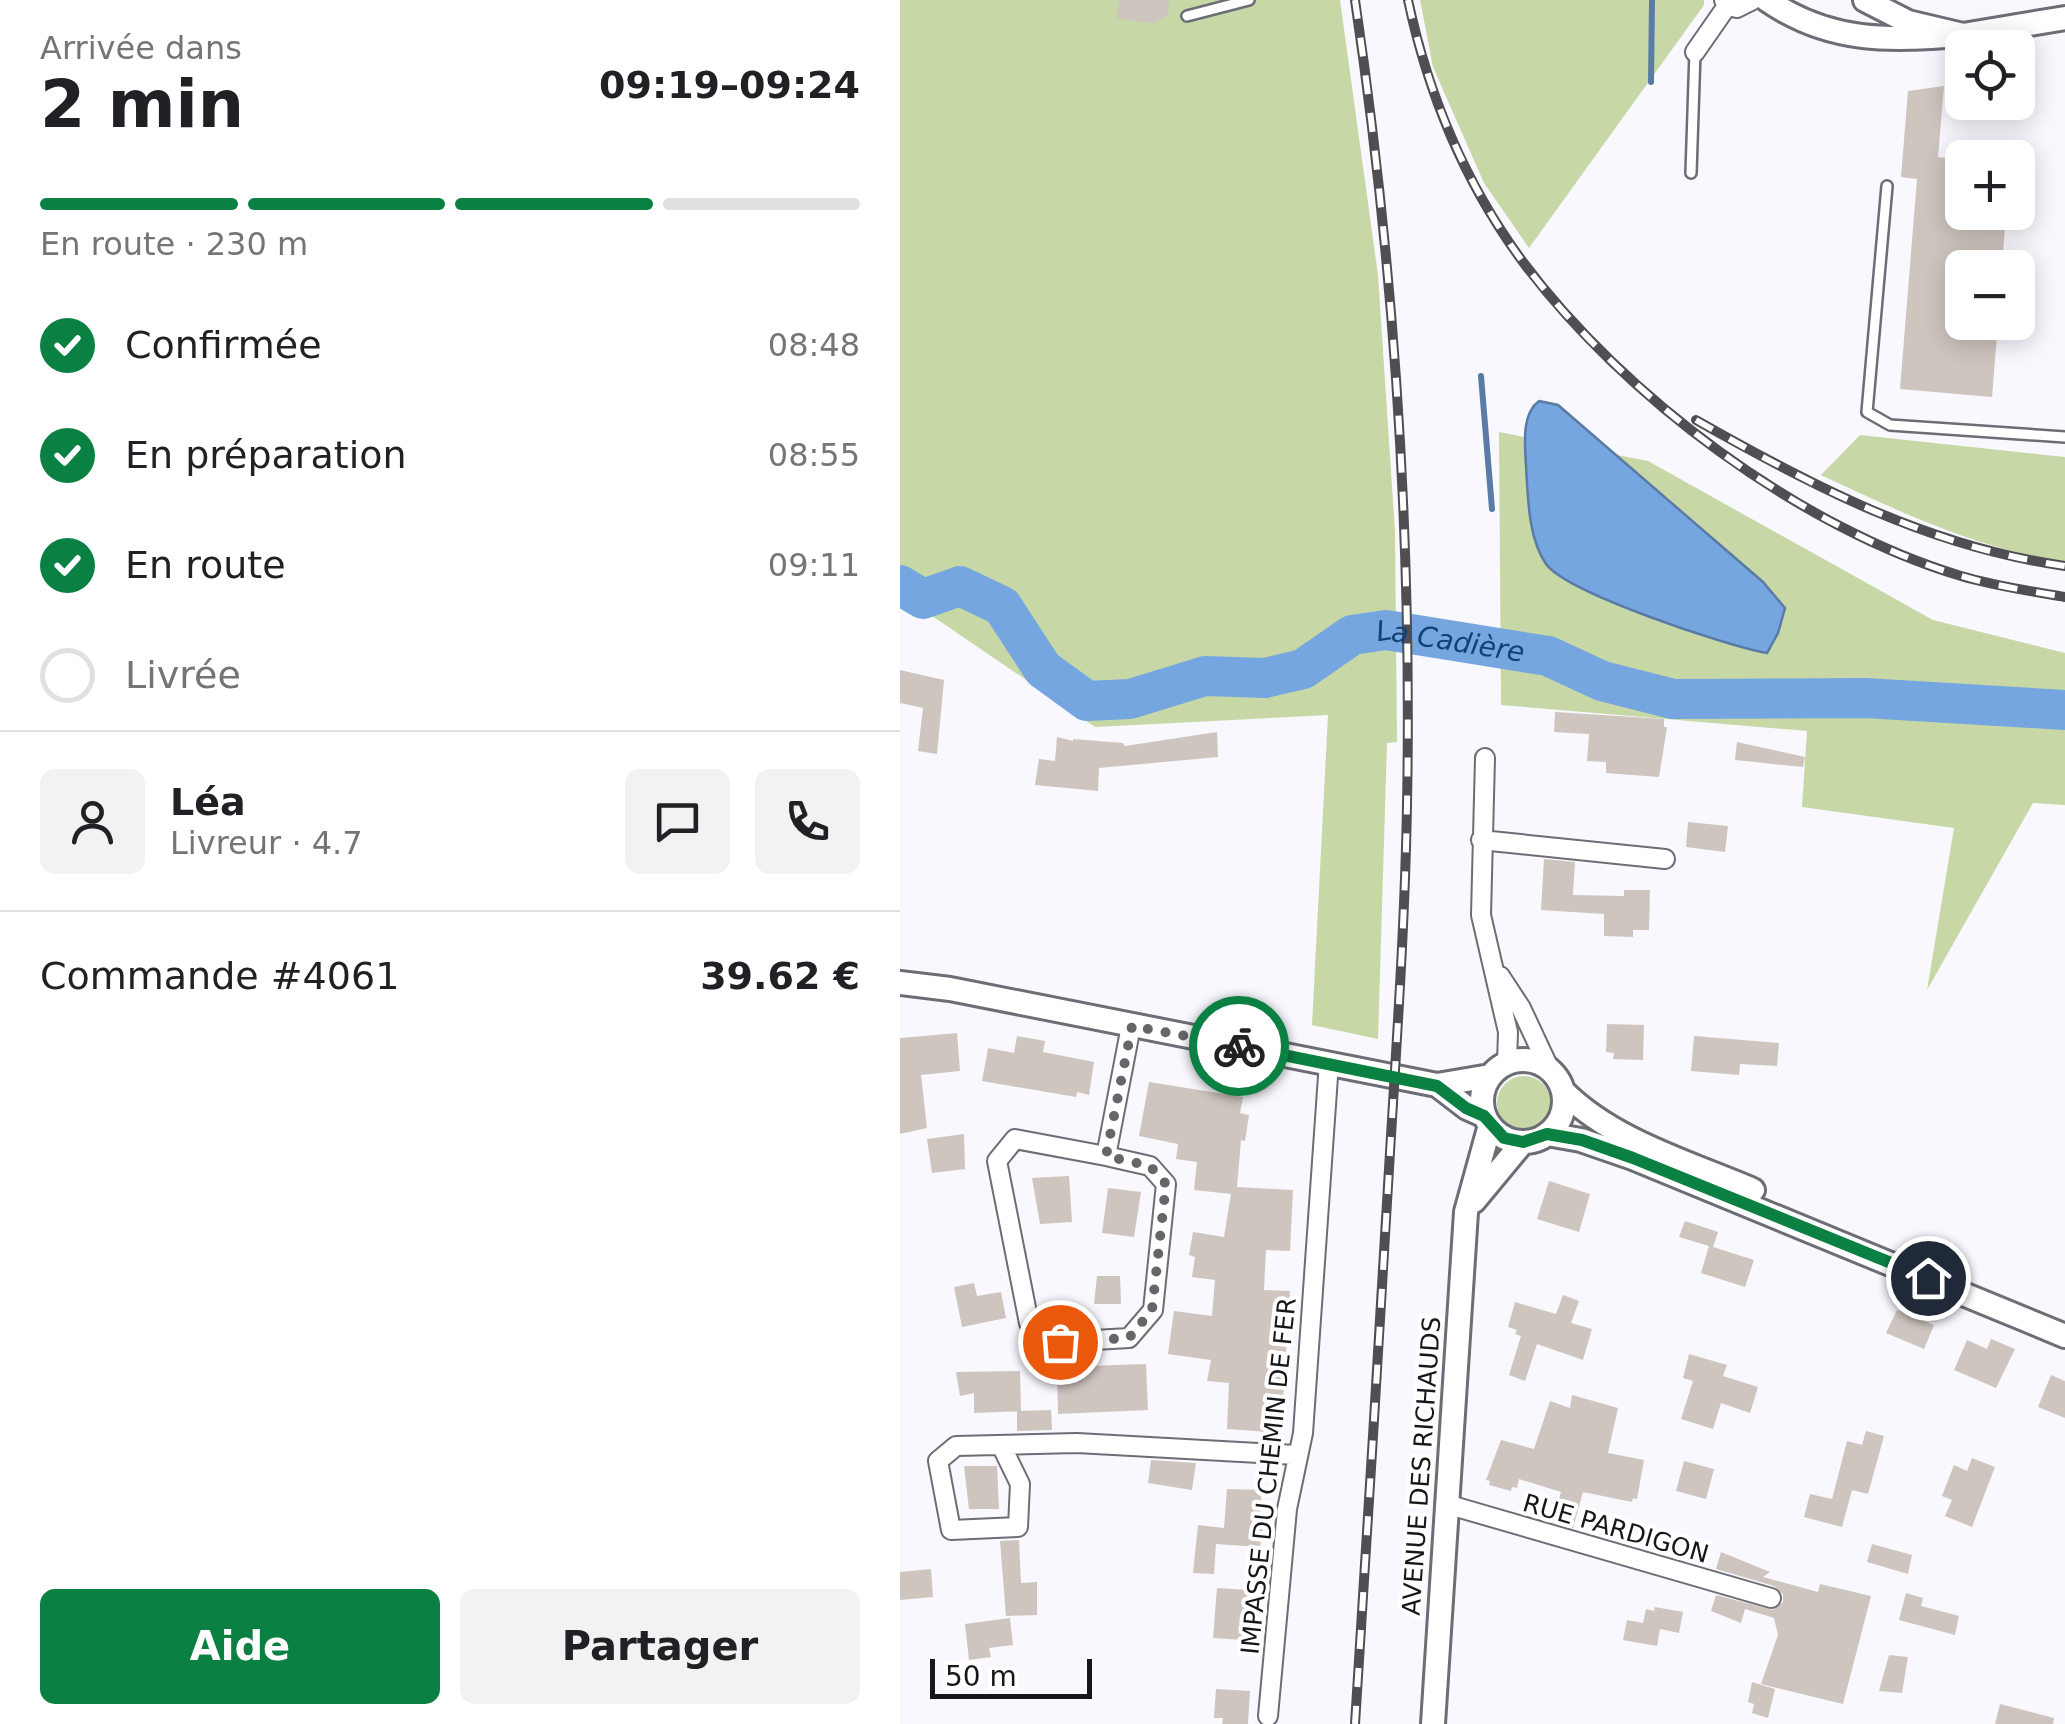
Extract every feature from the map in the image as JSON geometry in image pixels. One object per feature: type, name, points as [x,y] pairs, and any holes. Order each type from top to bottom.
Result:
[{"type":"street","points":[[1696,52],[1726,3],[1737,8],[1753,0]]},
{"type":"street","points":[[1767,0],[1814,24],[1862,38],[1945,36]]},
{"type":"street","points":[[1865,0],[1908,22],[1945,31]]},
{"type":"street","points":[[1993,30],[2065,18]]},
{"type":"street","points":[[1485,758],[1481,915],[1508,1032],[1499,1069],[1482,1095],[1487,1121]]},
{"type":"street","points":[[1482,840],[1665,860]]},
{"type":"street","points":[[1494,967],[1522,1008],[1549,1068],[1580,1108],[1639,1141],[2065,1321]]},
{"type":"street","points":[[900,984],[950,989],[1437,1086],[1487,1121],[1504,1138],[1523,1142]]},
{"type":"street","points":[[1106,1156],[1132,1026]]},
{"type":"street","points":[[1437,1086],[1536,1061],[1549,1068]]},
{"type":"street","name":"IMPASSE DU CHEMIN DE FER","points":[[1268,1716],[1287,1509],[1302,1433],[1329,1062]]},
{"type":"street","points":[[1547,1134],[1562,1116],[1564,1092]]},
{"type":"street","name":"AVENUE DES RICHAUDS","points":[[1433,1724],[1466,1212],[1487,1121]]},
{"type":"street","points":[[1466,1212],[1523,1142],[1547,1134],[1582,1140],[2065,1336]]},
{"type":"street","points":[[1014,1139],[1106,1156],[1150,1166],[1166,1184],[1152,1310],[1129,1338],[1060,1342],[1029,1323],[998,1161],[1014,1139]]},
{"type":"street","points":[[1001,1445],[1020,1484],[1018,1528],[951,1530],[938,1461],[956,1446],[1077,1443],[1296,1455]]},
{"type":"street","name":"RUE PARDIGON","points":[[1446,1504],[1771,1598]]},
{"type":"lane","points":[[1187,16],[1249,0]]},
{"type":"lane","points":[[1691,173],[1696,52]]},
{"type":"lane","points":[[1887,186],[1867,412],[1890,425],[2065,437]]},
{"type":"green space","points":[[900,0],[1340,0],[1378,275],[1395,531],[1397,742],[1387,743],[1378,1039],[1312,1025],[1328,715],[1095,727],[900,594]]},
{"type":"green space","points":[[1420,0],[1704,0],[1704,5],[1529,248],[1484,183],[1433,67]]},
{"type":"green space","points":[[1499,432],[1648,461],[1933,620],[2065,653],[2065,805],[2033,803],[1927,990],[1954,828],[1802,807],[1807,731],[1501,705]]},
{"type":"green space","points":[[1860,435],[2065,457],[2065,562],[1970,539],[1821,475]]},
{"type":"green space","points":[[1524,1076],[1543,1084],[1551,1103],[1543,1122],[1524,1130],[1505,1122],[1497,1103],[1505,1084]]},
{"type":"water","points":[[1539,401],[1558,405],[1763,582],[1785,608],[1767,653],[1615,603],[1560,576],[1546,564],[1532,530],[1525,449],[1529,414]]},
{"type":"building","points":[[1119,0],[1169,0],[1168,15],[1154,23],[1117,19]]},
{"type":"building","points":[[1944,86],[1938,157],[1945,158],[1945,230],[2005,230],[2003,250],[1945,250],[1945,340],[1997,340],[1992,397],[1900,389],[1917,179],[1901,177],[1908,91]]},
{"type":"building","points":[[900,670],[944,680],[937,754],[918,751],[923,708],[900,703]]},
{"type":"building","points":[[1555,712],[1664,719],[1667,727],[1659,777],[1606,773],[1606,762],[1587,761],[1589,734],[1554,732]]},
{"type":"building","points":[[1217,732],[1218,757],[1099,768],[1098,791],[1035,785],[1039,759],[1055,761],[1057,737],[1125,746]]},
{"type":"building","points":[[1737,742],[1805,757],[1803,767],[1735,760]]},
{"type":"building","points":[[1688,822],[1728,826],[1725,852],[1686,847]]},
{"type":"building","points":[[1544,859],[1575,862],[1573,895],[1624,896],[1624,890],[1650,890],[1649,930],[1633,930],[1633,937],[1604,936],[1604,914],[1541,910]]},
{"type":"building","points":[[1607,1024],[1644,1025],[1643,1060],[1613,1059],[1614,1053],[1606,1052]]},
{"type":"building","points":[[957,1033],[960,1071],[921,1075],[927,1128],[900,1134],[900,1038]]},
{"type":"building","points":[[1017,1036],[1045,1041],[1043,1052],[1094,1062],[1089,1095],[1077,1092],[1076,1097],[982,1081],[988,1048],[1014,1053]]},
{"type":"building","points":[[1694,1036],[1779,1043],[1777,1066],[1740,1064],[1739,1075],[1691,1071]]},
{"type":"building","points":[[1149,1082],[1243,1097],[1240,1113],[1249,1115],[1245,1141],[1241,1140],[1237,1187],[1293,1190],[1290,1251],[1266,1250],[1264,1290],[1290,1291],[1281,1433],[1227,1429],[1229,1383],[1207,1381],[1211,1360],[1168,1354],[1174,1311],[1212,1316],[1215,1280],[1192,1277],[1195,1257],[1189,1255],[1193,1232],[1224,1237],[1231,1194],[1194,1190],[1197,1162],[1176,1159],[1178,1144],[1139,1136]]},
{"type":"building","points":[[964,1134],[965,1169],[932,1173],[927,1139]]},
{"type":"building","points":[[1069,1176],[1072,1222],[1040,1224],[1032,1178]]},
{"type":"building","points":[[1549,1181],[1590,1194],[1579,1232],[1537,1219]]},
{"type":"building","points":[[1108,1188],[1141,1192],[1134,1237],[1102,1233]]},
{"type":"building","points":[[1685,1221],[1718,1232],[1713,1247],[1754,1260],[1745,1287],[1701,1273],[1709,1246],[1679,1237]]},
{"type":"building","points":[[1097,1276],[1120,1276],[1121,1304],[1094,1304]]},
{"type":"building","points":[[974,1283],[977,1296],[1001,1292],[1006,1318],[962,1327],[954,1287]]},
{"type":"building","points":[[1563,1295],[1579,1301],[1571,1323],[1592,1329],[1583,1360],[1537,1344],[1525,1381],[1509,1375],[1521,1336],[1508,1327],[1515,1302],[1556,1314]]},
{"type":"building","points":[[1897,1310],[1934,1325],[1924,1349],[1886,1333]]},
{"type":"building","points":[[1991,1339],[2015,1349],[1996,1388],[1954,1370],[1967,1340],[1987,1349]]},
{"type":"building","points":[[1689,1354],[1727,1365],[1723,1376],[1758,1387],[1750,1413],[1721,1403],[1713,1429],[1681,1419],[1693,1381],[1683,1378]]},
{"type":"building","points":[[1146,1364],[1148,1410],[1058,1414],[1057,1367]]},
{"type":"building","points":[[1020,1371],[1021,1411],[974,1413],[974,1393],[960,1396],[956,1372]]},
{"type":"building","points":[[2051,1375],[2065,1381],[2065,1418],[2038,1407]]},
{"type":"building","points":[[1572,1395],[1618,1408],[1608,1453],[1644,1460],[1637,1499],[1632,1502],[1583,1492],[1573,1528],[1552,1521],[1561,1492],[1519,1479],[1517,1488],[1512,1487],[1511,1491],[1489,1485],[1486,1480],[1501,1440],[1534,1449],[1550,1401],[1570,1408]]},
{"type":"building","points":[[1051,1410],[1052,1430],[1017,1431],[1017,1411]]},
{"type":"building","points":[[1866,1431],[1884,1436],[1868,1494],[1852,1490],[1842,1527],[1804,1517],[1810,1494],[1832,1499],[1847,1441],[1862,1445]]},
{"type":"building","points":[[1972,1458],[1995,1467],[1972,1527],[1945,1516],[1952,1500],[1942,1496],[1954,1465],[1967,1471]]},
{"type":"building","points":[[1151,1460],[1196,1463],[1192,1490],[1148,1483]]},
{"type":"building","points":[[1684,1461],[1714,1469],[1706,1499],[1676,1491]]},
{"type":"building","points":[[964,1466],[997,1466],[999,1509],[969,1509]]},
{"type":"building","points":[[1227,1489],[1262,1490],[1260,1514],[1265,1514],[1260,1547],[1216,1544],[1214,1574],[1193,1573],[1198,1525],[1224,1528]]},
{"type":"building","points":[[1019,1540],[1021,1583],[1037,1582],[1037,1615],[1006,1616],[1000,1541]]},
{"type":"building","points":[[1872,1544],[1912,1555],[1908,1574],[1867,1562]]},
{"type":"building","points":[[1721,1552],[1770,1572],[1763,1577],[1818,1592],[1820,1584],[1871,1596],[1843,1704],[1761,1684],[1778,1635],[1774,1618],[1745,1609],[1741,1623],[1711,1611],[1716,1595],[1773,1610],[1783,1602],[1783,1594],[1774,1586],[1716,1569]]},
{"type":"building","points":[[931,1569],[933,1597],[900,1600],[900,1572]]},
{"type":"building","points":[[1217,1588],[1250,1590],[1243,1640],[1213,1638]]},
{"type":"building","points":[[1906,1593],[1923,1598],[1921,1606],[1959,1616],[1955,1635],[1899,1620]]},
{"type":"building","points":[[1655,1607],[1683,1612],[1679,1633],[1660,1629],[1657,1646],[1623,1640],[1627,1620],[1643,1623],[1646,1609],[1654,1611]]},
{"type":"building","points":[[1010,1618],[1013,1645],[989,1648],[991,1657],[969,1660],[965,1624]]},
{"type":"building","points":[[1889,1655],[1908,1657],[1902,1693],[1879,1691]]},
{"type":"building","points":[[1752,1682],[1775,1689],[1768,1718],[1752,1713],[1754,1704],[1748,1702]]},
{"type":"building","points":[[1216,1689],[1250,1691],[1248,1724],[1222,1724],[1223,1718],[1214,1718]]},
{"type":"building","points":[[2000,1704],[2054,1718],[2053,1724],[1995,1724]]},
{"type":"waterway","points":[[1651,82],[1652,0]]},
{"type":"waterway","points":[[1481,376],[1492,509]]},
{"type":"waterway","name":"La Cadière","points":[[900,585],[923,599],[960,586],[1002,606],[1043,669],[1087,701],[1130,699],[1205,676],[1265,678],[1303,669],[1352,635],[1386,630],[1548,656],[1602,681],[1673,699],[1865,698],[2065,710]]},
{"type":"railway","points":[[1355,0],[1380,200],[1398,401],[1408,704],[1400,978],[1355,1724]]},
{"type":"railway","points":[[1408,0],[1438,104],[1484,202],[1523,262],[1611,361],[1719,451],[1839,526],[1961,576],[2065,597]]},
{"type":"railway","points":[[1696,420],[1874,511],[1967,545],[2065,566]]},
{"type":"way so far","points":[[1060,1342],[1129,1338],[1152,1310],[1166,1184],[1150,1166],[1106,1156],[1132,1026],[1239,1046]]},
{"type":"route","points":[[1239,1046],[1437,1086],[1484,1116],[1504,1138],[1523,1142],[1547,1134],[1582,1140],[1928,1278]]}]
